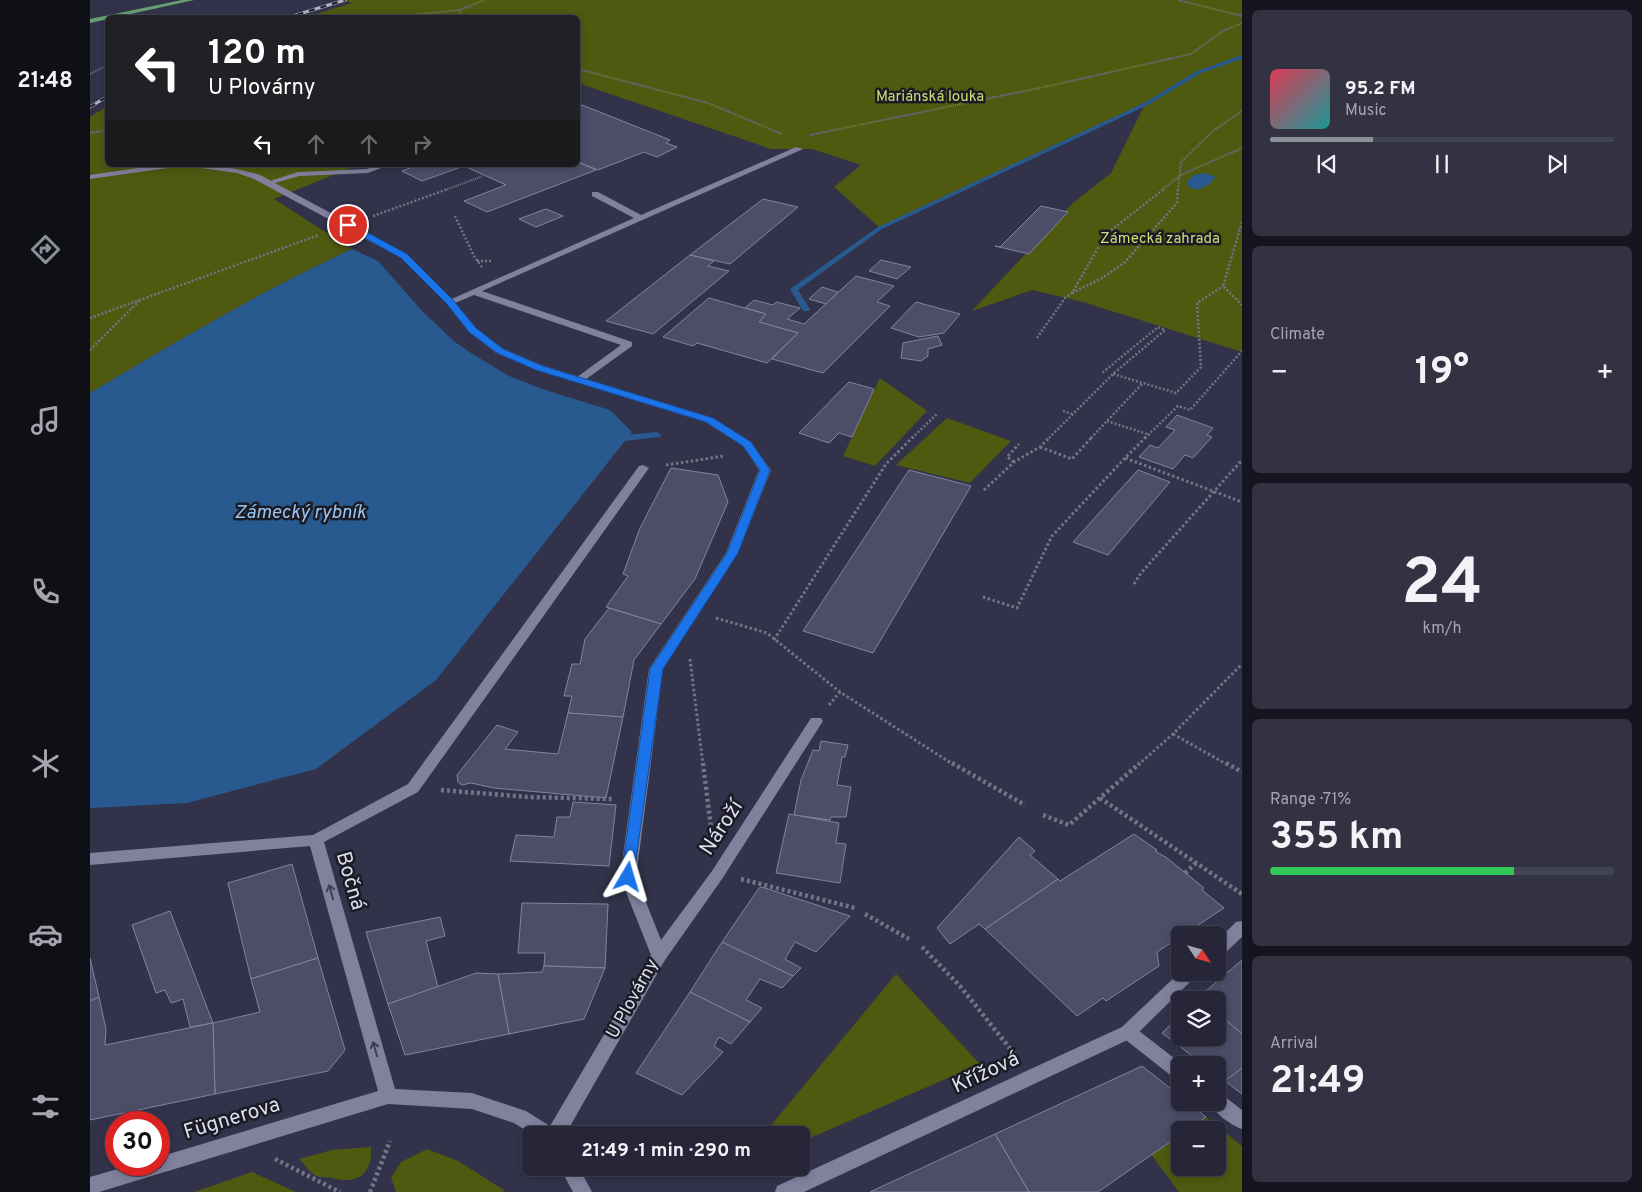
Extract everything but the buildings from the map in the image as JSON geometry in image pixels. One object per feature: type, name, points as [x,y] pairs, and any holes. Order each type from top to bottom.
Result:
[{"type":"main road","points":[[118,15],[191,0]]},
{"type":"main road","points":[[90,21],[105,18]]},
{"type":"street","points":[[450,302],[642,220],[799,149]]},
{"type":"street","points":[[90,177],[160,167]]},
{"type":"street","name":"U Plovárny","points":[[209,167],[238,171],[268,183],[404,256],[450,302],[472,330],[500,351],[540,368],[710,420],[747,444],[765,470],[732,553],[656,669],[628,877],[660,955],[560,1126]]},
{"type":"street","points":[[268,183],[298,174],[368,171],[379,167]]},
{"type":"street","points":[[595,194],[642,220]]},
{"type":"street","points":[[475,292],[629,344],[578,380]]},
{"type":"street","points":[[316,840],[413,788],[643,468]]},
{"type":"street","name":"Nároží","points":[[660,955],[717,875],[816,721]]},
{"type":"street","name":"Bočná","points":[[90,859],[316,840],[388,1096]]},
{"type":"street","points":[[1226,942],[1242,927]]},
{"type":"street","name":"Křížová","points":[[784,1192],[1128,1032],[1182,981]]},
{"type":"street","points":[[1128,1032],[1171,1065]]},
{"type":"street","points":[[388,1096],[472,1101],[520,1117],[534,1126]]},
{"type":"street","name":"Fügnerova","points":[[90,1186],[388,1096]]},
{"type":"street","points":[[1226,1108],[1242,1121]]},
{"type":"street","points":[[574,1176],[583,1192]]},
{"type":"path","points":[[411,15],[459,10],[485,0]]},
{"type":"path","points":[[1178,0],[1242,16]]},
{"type":"path","points":[[459,10],[461,15]]},
{"type":"path","points":[[791,138],[1048,86],[1191,54],[1223,31],[1242,24]]},
{"type":"path","points":[[90,74],[105,66]]},
{"type":"path","points":[[580,70],[708,103],[791,138],[799,149]]},
{"type":"path","points":[[1037,338],[1065,298],[1102,278],[1124,262],[1178,203],[1181,162],[1213,131],[1242,112]]},
{"type":"path","points":[[90,133],[105,130]]},
{"type":"path","points":[[1072,293],[1106,234],[1181,175],[1242,148]]},
{"type":"path","points":[[372,216],[483,176]]},
{"type":"path","points":[[455,216],[466,233],[476,261],[486,271]]},
{"type":"path","points":[[1113,374],[1176,393],[1200,367],[1197,303],[1223,286],[1242,222]]},
{"type":"path","points":[[90,318],[327,232]]},
{"type":"path","points":[[1223,286],[1242,305]]},
{"type":"path","points":[[90,350],[140,300]]},
{"type":"path","points":[[984,490],[1014,462],[1040,447],[1113,374],[1165,330],[1158,327],[1102,373]]},
{"type":"path","points":[[983,597],[1017,608],[1052,536],[1125,458],[1178,406],[1190,410],[1242,352]]},
{"type":"path","points":[[1040,447],[1072,459],[1143,383]]},
{"type":"path","points":[[1063,411],[1072,414]]},
{"type":"path","points":[[774,640],[886,464],[937,414]]},
{"type":"path","points":[[1107,421],[1150,435]]},
{"type":"path","points":[[1014,462],[1007,457],[1019,444]]},
{"type":"path","points":[[643,468],[719,457]]},
{"type":"path","points":[[1125,458],[1242,502]]},
{"type":"path","points":[[1134,584],[1242,460]]},
{"type":"path","points":[[717,875],[690,618],[766,633],[840,692],[980,781],[1025,805]]},
{"type":"path","points":[[1044,815],[1069,825],[1173,734],[1242,664]]},
{"type":"path","points":[[1173,734],[1242,772]]},
{"type":"path","points":[[413,788],[528,797],[613,799]]},
{"type":"path","points":[[1100,798],[1242,894]]},
{"type":"path","points":[[1185,873],[1196,863]]},
{"type":"path","points":[[760,882],[854,908]]},
{"type":"path","points":[[865,914],[909,940]]},
{"type":"path","points":[[922,947],[960,986],[1033,1076]]},
{"type":"path","points":[[370,1192],[390,1141]]},
{"type":"path","points":[[275,1159],[340,1192]]},
{"type":"green space","name":"Mariánská louka","points":[[343,0],[1242,0],[1242,352],[1083,302],[1032,290],[972,311],[1073,203],[1111,173],[1145,104],[880,228],[834,187],[861,165],[812,149],[771,149],[580,84],[580,15],[313,15],[352,3]]},
{"type":"green space","points":[[105,107],[105,167],[353,167],[274,199],[352,249],[252,300],[90,393],[90,117]]},
{"type":"green space","points":[[880,378],[927,411],[875,466],[843,456]]},
{"type":"green space","points":[[947,418],[1011,441],[970,483],[896,465]]},
{"type":"green space","points":[[896,974],[980,1064],[810,1138],[810,1126],[770,1126]]},
{"type":"green space","points":[[1206,1117],[1211,1121],[1200,1121]]},
{"type":"green space","points":[[1226,1133],[1242,1146],[1242,1192],[1179,1192],[1151,1154],[1171,1141],[1171,1176],[1226,1176]]},
{"type":"green space","points":[[371,1147],[371,1156],[366,1171],[362,1175],[349,1180],[316,1176],[299,1159],[332,1150]]},
{"type":"green space","points":[[427,1149],[458,1161],[504,1190],[503,1192],[396,1192],[391,1178],[401,1162]]},
{"type":"green space","points":[[252,1172],[296,1192],[194,1192]]},
{"type":"water","points":[[1204,173],[1216,177],[1206,186],[1199,189],[1191,188],[1187,185],[1187,181],[1194,175]]},
{"type":"water","name":"Zámecký rybník","points":[[352,249],[378,261],[423,312],[455,342],[471,353],[509,376],[545,390],[610,410],[632,432],[436,680],[316,769],[187,803],[90,808],[90,393],[252,300]]},
{"type":"waterway","points":[[806,309],[794,289],[880,228],[1146,104],[1199,72],[1242,57]]},
{"type":"waterway","points":[[615,439],[657,435]]},
{"type":"railway","points":[[296,15],[345,0]]},
{"type":"railway","points":[[90,107],[105,98]]},
{"type":"route","points":[[348,225],[404,256],[450,302],[472,330],[500,351],[540,368],[710,420],[747,444],[765,470],[732,553],[656,669],[628,877]]},
{"type":"park label","name":"Zámecká zahrada","points":[[1160,239]]}]
